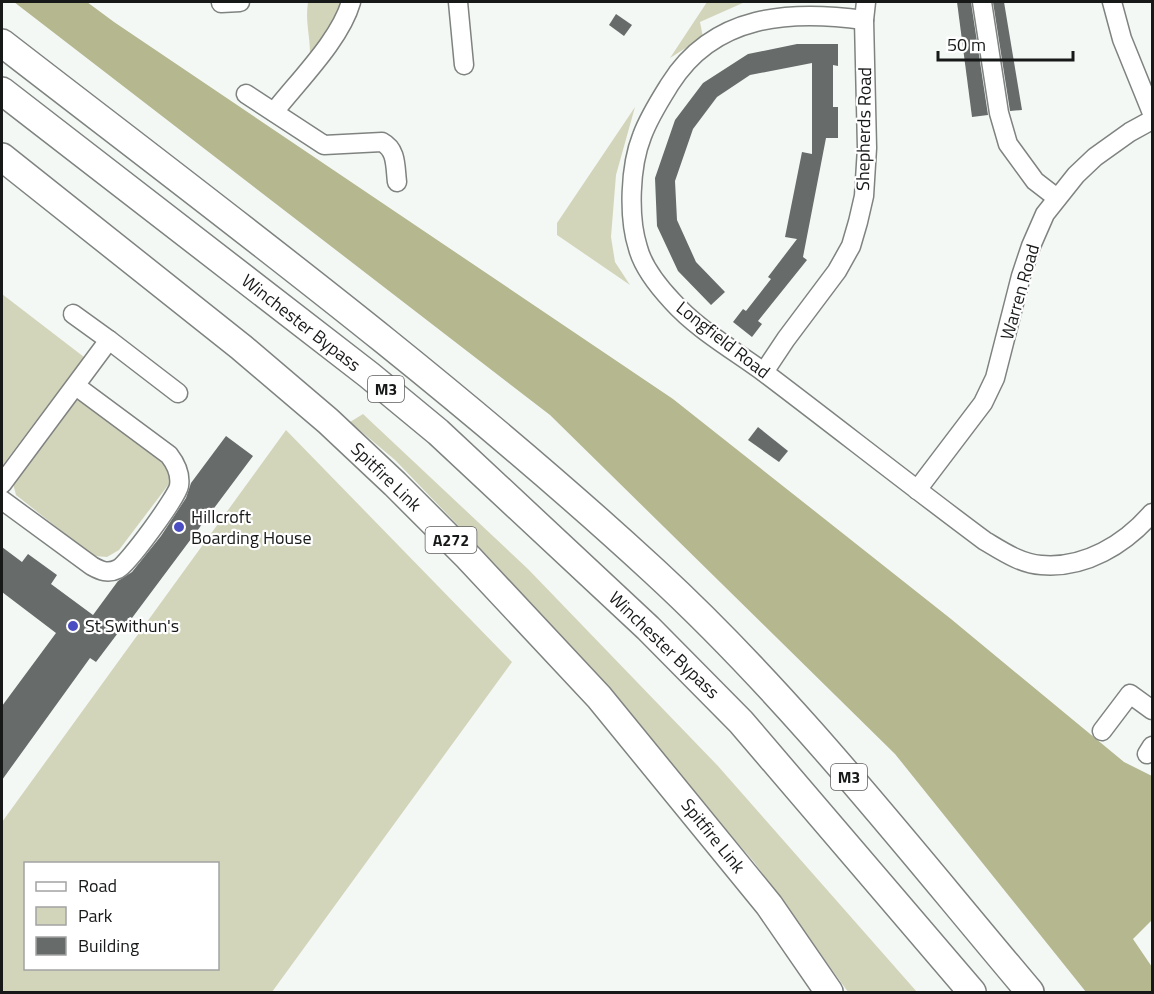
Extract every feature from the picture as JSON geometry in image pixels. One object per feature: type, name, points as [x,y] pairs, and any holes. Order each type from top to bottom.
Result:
[{"type":"highway","name":"M3","points":[[2,43],[260,241],[421,369],[509,443],[656,573],[764,680],[1030,993]]},
{"type":"highway","name":"Winchester Bypass","points":[[2,91],[369,375],[438,432],[648,628],[741,722],[972,993]]},
{"type":"highway","name":"Spitfire Link","points":[[2,157],[250,354],[328,421],[468,557],[607,705],[769,905],[829,993]]},
{"type":"street","points":[[221,3],[240,2]]},
{"type":"street","points":[[274,112],[334,37],[347,17],[351,2]]},
{"type":"street","points":[[458,2],[464,65]]},
{"type":"street","points":[[982,2],[999,113],[1008,144],[1035,181],[1057,198]]},
{"type":"street","points":[[1112,2],[1122,39],[1152,113]]},
{"type":"street","name":"Longfield Road","points":[[865,11],[766,18],[738,27],[708,44],[680,68],[656,106],[641,137],[633,178],[631,202],[638,249],[649,273],[672,301],[689,317],[985,542],[1015,558],[1040,566],[1076,562],[1117,545],[1137,531],[1152,513]]},
{"type":"street","name":"Shepherds Road","points":[[764,372],[837,271],[851,246],[858,222],[864,196],[867,148],[865,11]]},
{"type":"street","points":[[246,94],[324,145],[382,142],[393,150],[398,182]]},
{"type":"street","name":"Warren Road","points":[[917,490],[983,403],[995,378],[1021,276],[1031,246],[1046,214],[1076,175],[1095,157],[1130,132],[1152,120]]},
{"type":"street","points":[[74,314],[178,393]]},
{"type":"street","points":[[2,484],[108,340]]},
{"type":"street","points":[[2,500],[92,566],[110,572],[124,565],[173,500],[179,487],[179,476],[175,463],[169,455],[75,386]]},
{"type":"street","points":[[1102,731],[1130,694],[1152,710]]},
{"type":"green space","points":[[14,2],[87,2],[673,399],[951,619],[1124,762],[1152,776],[1152,920],[1133,939],[1152,967],[1152,992],[1086,992],[895,754],[550,415]]},
{"type":"green space","points":[[308,2],[345,2],[343,17],[310,54],[307,16]]},
{"type":"green space","points":[[707,2],[745,2],[700,22],[703,37],[670,58]]},
{"type":"green space","points":[[635,107],[616,175],[611,237],[615,262],[630,285],[557,235],[557,223]]},
{"type":"green space","points":[[2,294],[84,357],[2,466]]},
{"type":"green space","points":[[75,399],[93,402],[167,455],[172,480],[119,550],[107,557],[93,556],[16,495],[12,480]]},
{"type":"green space","points":[[363,414],[528,569],[718,766],[917,992],[848,992],[754,862],[495,564],[395,460],[350,422]]},
{"type":"green space","points":[[286,430],[512,662],[272,992],[2,992],[2,822]]},
{"type":"building","points":[[957,2],[971,2],[988,115],[972,117]]},
{"type":"building","points":[[993,2],[1004,2],[1022,110],[1010,111]]},
{"type":"building","points":[[616,14],[632,25],[624,36],[609,25]]},
{"type":"building","points":[[797,44],[838,44],[838,66],[833,65],[833,107],[838,107],[838,138],[826,138],[803,257],[807,260],[758,321],[762,324],[752,337],[733,322],[743,309],[746,311],[771,279],[768,277],[797,239],[785,237],[802,152],[812,154],[812,63],[750,75],[717,97],[693,129],[675,181],[677,220],[696,262],[725,292],[711,305],[678,271],[657,226],[655,178],[675,120],[703,83],[748,54]]},
{"type":"building","points":[[758,427],[788,451],[779,462],[748,440]]},
{"type":"building","points":[[226,436],[253,456],[132,618],[130,617],[96,662],[90,658],[2,780],[2,706],[56,633],[2,592],[2,547],[22,562],[28,554],[57,575],[51,584],[93,615],[118,581],[132,572],[161,536],[186,498],[191,483]]},
{"type":"place","name":"Hillcroft Boarding House","points":[[179,527]]},
{"type":"place","name":"St Swithun's","points":[[73,626]]}]
